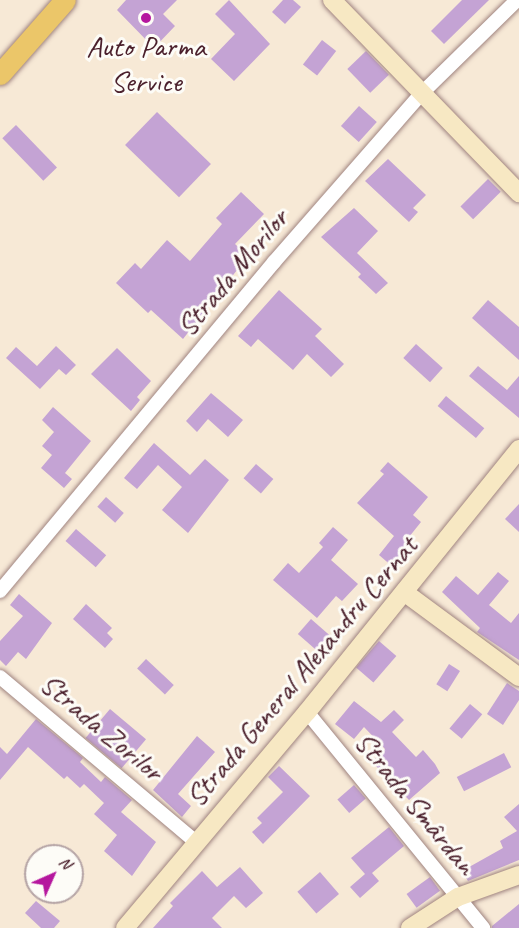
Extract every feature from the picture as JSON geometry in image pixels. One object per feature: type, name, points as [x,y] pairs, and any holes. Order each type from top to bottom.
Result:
[{"type":"main road","points":[[0,74],[65,0]]},
{"type":"street","points":[[332,0],[519,193]]},
{"type":"street","name":"Strada Morilor","points":[[0,591],[274,262],[422,93],[517,0]]},
{"type":"street","name":"Strada General Alexandru Cernat","points":[[125,928],[308,712],[519,449]]},
{"type":"street","points":[[404,592],[519,677]]},
{"type":"street","name":"Strada Zorilor","points":[[0,677],[196,842]]},
{"type":"street","name":"Strada Smârdan","points":[[308,712],[483,928]]},
{"type":"street","points":[[410,928],[458,897],[519,875]]},
{"type":"building","name":"Auto Parma Service","points":[[126,0],[177,0],[163,14],[175,26],[154,48],[117,10]]},
{"type":"building","points":[[229,0],[270,44],[234,81],[211,59],[235,34],[215,14]]},
{"type":"building","points":[[283,0],[293,0],[301,7],[285,24],[272,12]]},
{"type":"building","points":[[462,0],[489,0],[444,44],[431,31]]},
{"type":"building","points":[[322,40],[336,51],[317,76],[303,64]]},
{"type":"building","points":[[366,51],[389,75],[370,93],[347,69]]},
{"type":"building","points":[[359,106],[377,122],[359,142],[341,126]]},
{"type":"building","points":[[157,112],[211,164],[179,197],[125,145]]},
{"type":"building","points":[[16,125],[57,167],[43,181],[2,138]]},
{"type":"building","points":[[388,159],[426,195],[413,208],[418,212],[409,222],[365,181]]},
{"type":"building","points":[[488,179],[501,192],[473,219],[460,207]]},
{"type":"building","points":[[241,192],[264,214],[235,244],[248,256],[183,339],[151,310],[148,313],[116,283],[135,263],[141,269],[167,240],[190,261],[222,224],[216,218]]},
{"type":"building","points":[[354,208],[378,231],[357,253],[388,283],[376,294],[358,277],[361,274],[321,237]]},
{"type":"building","points":[[279,290],[322,329],[315,336],[344,364],[331,377],[307,354],[293,370],[258,339],[251,347],[238,336]]},
{"type":"building","points":[[488,300],[519,327],[519,360],[472,318]]},
{"type":"building","points":[[416,344],[443,368],[430,382],[403,358]]},
{"type":"building","points":[[56,346],[76,365],[66,375],[59,369],[40,389],[6,358],[16,347],[37,366]]},
{"type":"building","points":[[117,348],[151,381],[137,397],[140,400],[131,411],[91,374]]},
{"type":"building","points":[[478,366],[507,390],[519,376],[519,418],[469,376]]},
{"type":"building","points":[[211,393],[243,420],[228,437],[208,419],[197,432],[186,421]]},
{"type":"building","points":[[446,396],[484,428],[476,438],[438,406]]},
{"type":"building","points":[[53,407],[91,441],[65,473],[72,479],[64,488],[41,468],[52,455],[42,446],[54,432],[42,420]]},
{"type":"building","points":[[154,443],[190,475],[205,459],[229,480],[188,533],[162,510],[182,487],[158,465],[137,489],[124,478]]},
{"type":"building","points":[[388,462],[428,497],[413,515],[421,522],[405,542],[410,545],[393,567],[379,555],[394,536],[357,503],[384,474],[380,471]]},
{"type":"building","points":[[256,464],[273,479],[261,493],[244,478]]},
{"type":"building","points":[[106,497],[124,513],[115,523],[97,507]]},
{"type":"building","points":[[519,504],[519,532],[505,519]]},
{"type":"building","points":[[333,527],[348,540],[331,560],[358,584],[342,601],[336,596],[317,618],[273,580],[288,563],[299,573],[323,547],[319,543]]},
{"type":"building","points":[[76,529],[106,555],[96,567],[66,541]]},
{"type":"building","points":[[498,572],[509,581],[489,605],[511,623],[519,613],[519,660],[477,632],[480,628],[442,592],[456,576],[478,595]]},
{"type":"building","points":[[19,594],[52,623],[26,659],[18,652],[6,666],[0,660],[0,641],[23,616],[10,605]]},
{"type":"building","points":[[86,604],[112,628],[107,633],[113,639],[105,648],[73,619]]},
{"type":"building","points":[[311,619],[334,639],[321,654],[298,634]]},
{"type":"building","points":[[379,641],[396,656],[373,683],[356,667]]},
{"type":"building","points":[[146,659],[174,685],[165,694],[137,669]]},
{"type":"building","points":[[449,664],[460,671],[447,691],[436,684]]},
{"type":"building","points":[[507,683],[519,691],[519,700],[503,725],[487,714]]},
{"type":"building","points":[[354,701],[381,722],[394,710],[404,720],[392,732],[416,757],[423,750],[440,773],[409,800],[372,762],[385,749],[364,727],[354,739],[335,724]]},
{"type":"building","points":[[470,704],[482,714],[462,739],[449,729]]},
{"type":"building","points":[[110,709],[146,739],[122,768],[86,738]]},
{"type":"building","points":[[36,719],[83,758],[80,762],[101,782],[105,777],[132,800],[121,812],[156,842],[132,876],[104,851],[117,835],[94,814],[104,803],[84,784],[80,788],[67,776],[64,779],[28,747],[0,780],[0,747],[7,754]]},
{"type":"building","points":[[197,736],[215,752],[178,794],[191,806],[182,817],[153,790]]},
{"type":"building","points":[[504,753],[511,767],[464,791],[457,777]]},
{"type":"building","points":[[279,766],[310,796],[263,844],[252,832],[262,823],[257,818],[283,792],[268,777]]},
{"type":"building","points":[[354,785],[366,799],[349,813],[337,799]]},
{"type":"building","points":[[519,804],[519,860],[468,881],[462,871],[503,848],[500,841],[517,831],[504,817]]},
{"type":"building","points":[[389,827],[404,846],[372,873],[379,881],[360,898],[350,887],[365,874],[351,858]]},
{"type":"building","points":[[240,867],[263,893],[246,908],[234,896],[212,918],[222,928],[153,928],[173,906],[170,903],[202,871],[217,887]]},
{"type":"building","points":[[320,872],[339,894],[316,914],[297,892]]},
{"type":"building","points":[[430,877],[440,891],[417,908],[407,894]]},
{"type":"building","points":[[33,904],[40,904],[60,921],[54,928],[41,928],[25,913]]},
{"type":"building","points":[[519,904],[519,928],[492,928],[492,926]]},
{"type":"place","name":"Auto Parma Service","points":[[146,18]]}]
